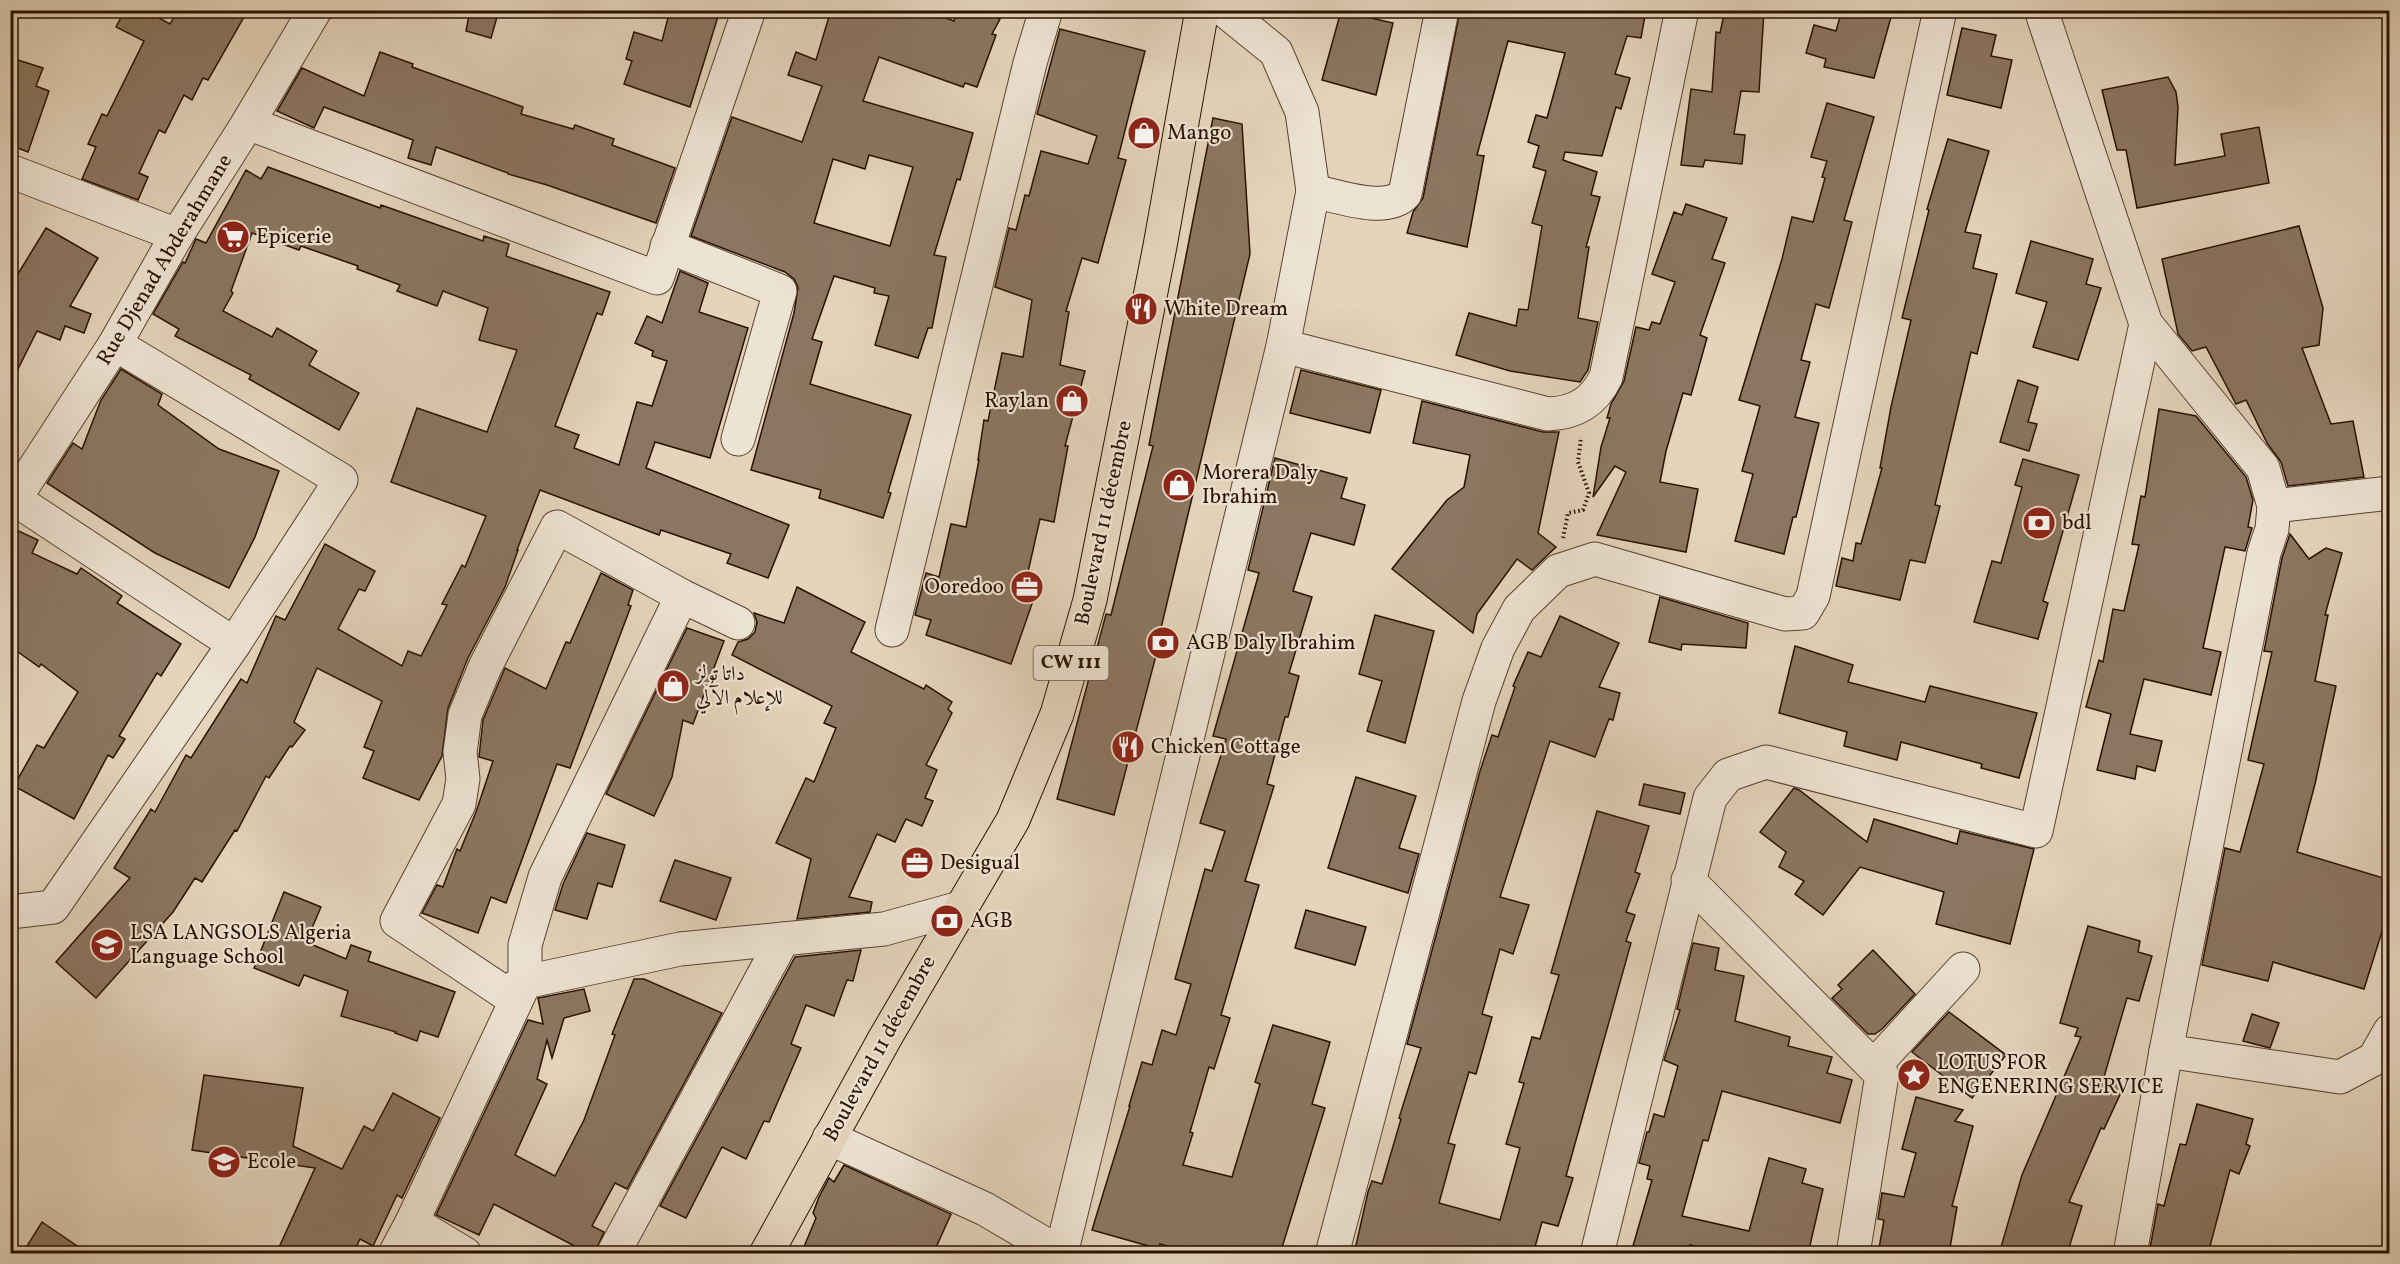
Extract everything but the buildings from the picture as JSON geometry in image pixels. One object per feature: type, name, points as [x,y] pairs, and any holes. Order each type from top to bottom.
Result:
[{"type":"main road","name":"Boulevard 11 décembre","points":[[766,1254],[829,1138],[960,908],[1013,820],[1057,714],[1090,600],[1160,246],[1202,10]]},
{"type":"street","name":"Rue Djenad Abderahmane","points":[[12,500],[115,344],[177,235],[248,123],[315,10]]},
{"type":"street","points":[[248,123],[657,278],[749,10]]},
{"type":"street","points":[[892,630],[1030,63],[1046,10]]},
{"type":"street","points":[[829,1138],[985,1209],[1060,1253],[1283,346],[1313,191],[1302,112],[1276,52],[1224,10]]},
{"type":"street","points":[[1313,191],[1381,205],[1393,203],[1405,194],[1442,10]]},
{"type":"street","points":[[1283,346],[1548,414],[1573,411],[1584,405],[1593,397],[1606,376],[1682,10]]},
{"type":"street","points":[[1332,1254],[1479,701],[1498,648],[1519,609],[1558,571],[1595,559],[1785,614],[1803,613],[1813,596],[1940,10]]},
{"type":"street","points":[[2041,10],[2146,324],[2264,468],[2274,506],[2272,529],[2264,553],[2166,1051],[2130,1254]]},
{"type":"street","points":[[10,171],[177,235]]},
{"type":"street","points":[[667,246],[780,291],[738,439]]},
{"type":"street","points":[[1597,1254],[1710,798],[1728,775],[1766,762],[2036,831],[2146,324]]},
{"type":"street","points":[[10,912],[53,907],[234,644],[341,480],[115,344]]},
{"type":"street","points":[[2274,506],[2390,493]]},
{"type":"street","points":[[12,500],[234,644]]},
{"type":"street","points":[[738,622],[682,596],[557,528],[485,667],[465,715],[460,752],[463,779],[459,804],[397,921],[505,993],[525,982],[680,949],[884,929],[960,908]]},
{"type":"street","points":[[395,1254],[525,982],[525,945],[545,877],[682,596]]},
{"type":"street","points":[[1688,880],[1882,1075],[1853,1254]]},
{"type":"street","points":[[613,1254],[783,939]]},
{"type":"street","points":[[1874,1066],[1964,969]]},
{"type":"street","points":[[2166,1051],[2340,1077],[2374,1059],[2390,1031]]},
{"type":"street","points":[[412,1222],[465,1254]]},
{"type":"path","points":[[1558,571],[1568,513],[1583,510],[1589,493],[1578,462],[1584,405]]},
{"type":"place","name":"Mango","points":[[1144,133]]},
{"type":"place","name":"Epicerie","points":[[233,237]]},
{"type":"place","name":"White Dream","points":[[1141,309]]},
{"type":"place","name":"Raylan","points":[[1072,401]]},
{"type":"place","name":"Morera Daly Ibrahim","points":[[1179,485]]},
{"type":"place","name":"bdl","points":[[2039,523]]},
{"type":"place","name":"Ooredoo","points":[[1027,587]]},
{"type":"place","name":"AGB Daly Ibrahim","points":[[1163,643]]},
{"type":"place","name":"داتا تولز للإعلام الآلي","points":[[673,686]]},
{"type":"place","name":"Chicken Cottage","points":[[1128,747]]},
{"type":"place","name":"Desigual","points":[[917,863]]},
{"type":"place","name":"AGB","points":[[947,921]]},
{"type":"place","name":"LSA LANGSOLS Algeria Language School","points":[[107,945]]},
{"type":"place","name":"LOTUS FOR ENGENERING SERVICE","points":[[1914,1075]]},
{"type":"place","name":"Ecole","points":[[224,1162]]}]
